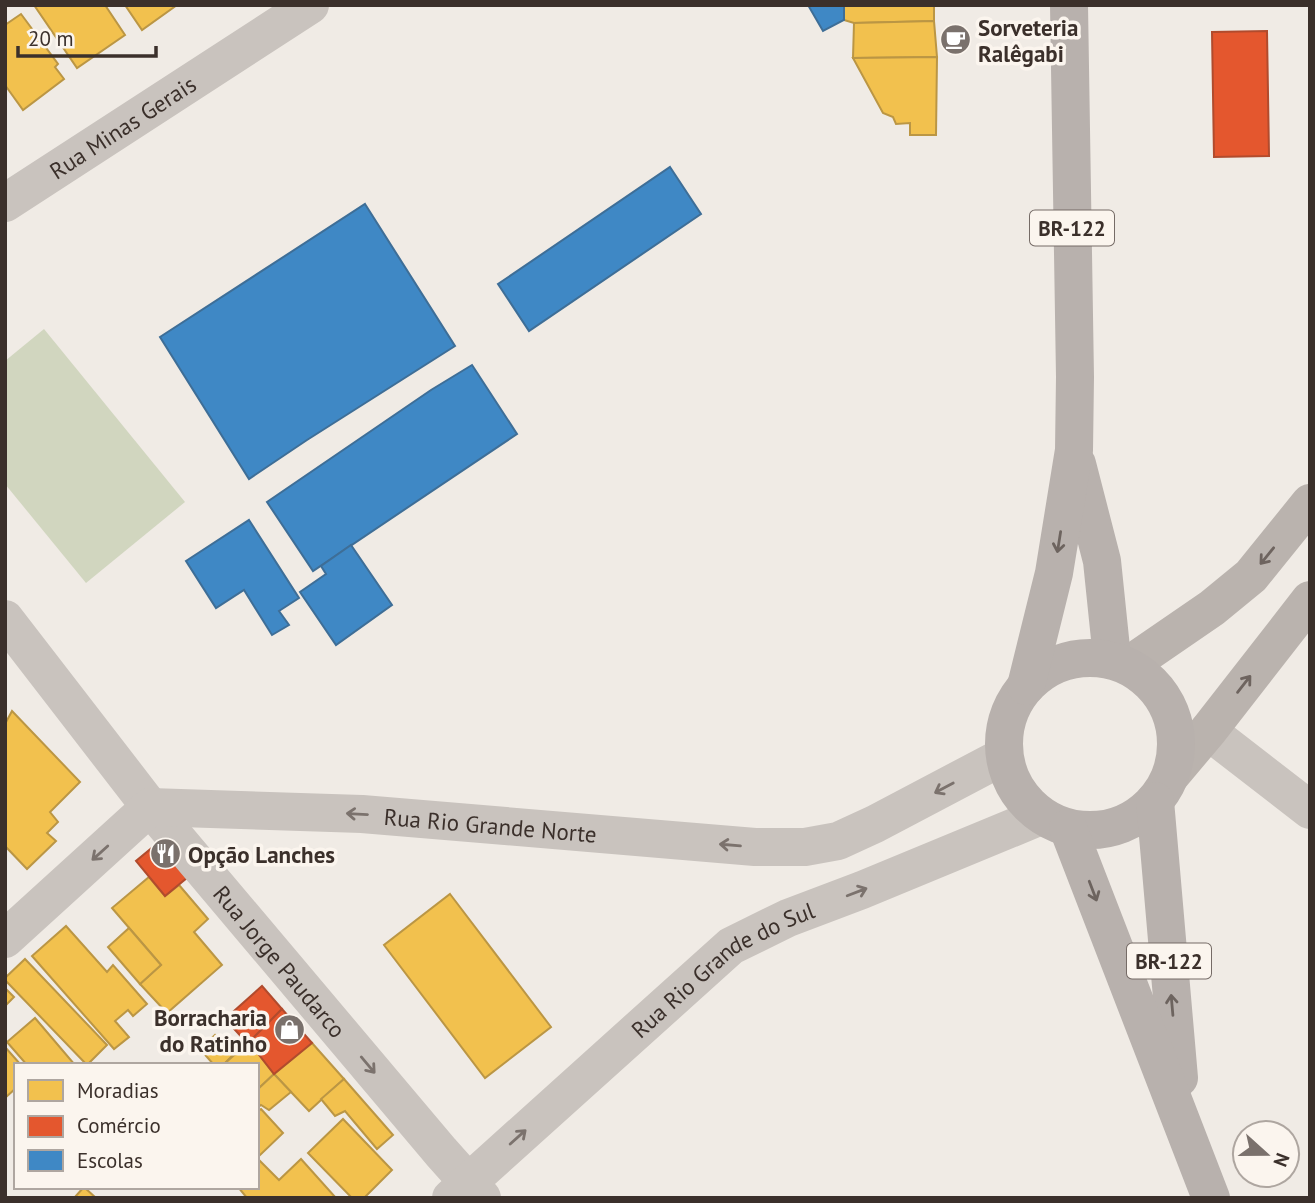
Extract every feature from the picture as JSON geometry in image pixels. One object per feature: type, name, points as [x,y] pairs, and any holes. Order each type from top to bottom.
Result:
[{"type":"main road","name":"BR-122","points":[[1026,686],[1054,573],[1074,450],[1069,5]]},
{"type":"main road","name":"BR-122","points":[[1074,450],[1102,561],[1120,661]]},
{"type":"main road","points":[[1120,661],[1213,608],[1251,576],[1310,503]]},
{"type":"main road","points":[[1054,822],[1084,831],[1115,827],[1143,812],[1310,600]]},
{"type":"main road","name":"BR-122","points":[[1183,1122],[1163,788],[1176,748],[1173,722],[1162,697],[1145,677],[1120,661],[1078,659],[1057,664],[1026,686],[1017,697],[1006,725],[1004,756],[1011,779],[1023,800],[1054,822],[1183,1122],[1211,1198]]},
{"type":"street","name":"Rua Minas Gerais","points":[[5,203],[310,5]]},
{"type":"street","name":"Rua Jorge Paudarco","points":[[5,620],[150,807],[467,1193]]},
{"type":"street","points":[[1208,731],[1310,810]]},
{"type":"street","name":"Rua Rio Grande Norte","points":[[150,807],[362,814],[755,847],[805,847],[838,841],[876,824],[1004,756]]},
{"type":"street","points":[[5,940],[150,807]]},
{"type":"street","name":"Rua Rio Grande do Sul","points":[[467,1193],[731,946],[788,918],[1054,822]]},
{"type":"green space","points":[[44,329],[185,502],[86,583],[5,484],[5,361]]},
{"type":"building: Moradias","points":[[34,5],[105,5],[125,35],[77,68]]},
{"type":"building: Moradias","points":[[125,5],[177,5],[142,30]]},
{"type":"building: Moradias","points":[[844,5],[934,5],[934,21],[854,23],[844,20]]},
{"type":"building: Moradias","points":[[21,14],[58,64],[55,67],[64,79],[23,110],[5,85],[5,25]]},
{"type":"building: Moradias","points":[[934,21],[937,57],[853,58],[854,23]]},
{"type":"building: Moradias","points":[[937,57],[936,135],[910,135],[910,123],[896,124],[893,117],[883,113],[853,58]]},
{"type":"building: Moradias","points":[[12,711],[80,782],[50,812],[58,822],[47,833],[56,841],[27,869],[5,846],[5,724]]},
{"type":"building: Moradias","points":[[149,877],[165,896],[179,885],[208,919],[194,932],[222,965],[167,1013],[140,984],[161,965],[112,908]]},
{"type":"building: Moradias","points":[[450,894],[551,1027],[485,1078],[384,945]]},
{"type":"building: Moradias","points":[[66,926],[107,972],[113,965],[147,1004],[133,1016],[128,1010],[115,1021],[129,1037],[114,1049],[32,956]]},
{"type":"building: Moradias","points":[[129,928],[161,965],[140,984],[108,947]]},
{"type":"building: Moradias","points":[[25,959],[107,1045],[89,1063],[85,1063],[5,978]]},
{"type":"building: Moradias","points":[[5,988],[14,997],[5,1006]]},
{"type":"building: Moradias","points":[[35,1018],[73,1063],[25,1063],[7,1042]]},
{"type":"building: Moradias","points":[[215,1035],[233,1055],[225,1063],[212,1063],[200,1049]]},
{"type":"building: Moradias","points":[[249,1042],[274,1074],[259,1088],[259,1063],[225,1063]]},
{"type":"building: Moradias","points":[[312,1043],[344,1079],[309,1111],[274,1074]]},
{"type":"building: Moradias","points":[[5,1047],[19,1063],[14,1063],[14,1090],[5,1098]]},
{"type":"building: Moradias","points":[[274,1074],[291,1092],[269,1110],[259,1106],[259,1088]]},
{"type":"building: Moradias","points":[[344,1079],[393,1135],[377,1149],[345,1111],[335,1116],[321,1099]]},
{"type":"building: Moradias","points":[[261,1109],[283,1133],[259,1156]]},
{"type":"building: Moradias","points":[[343,1119],[392,1170],[364,1198],[352,1198],[308,1153]]},
{"type":"building: Moradias","points":[[301,1159],[336,1198],[247,1198],[240,1189],[259,1189],[259,1160],[279,1180]]},
{"type":"building: Moradias","points":[[82,1189],[86,1189],[96,1198],[74,1198]]},
{"type":"building: Comércio","points":[[1267,31],[1269,156],[1214,157],[1212,32]]},
{"type":"building: Comércio","points":[[159,842],[188,877],[165,896],[136,861]]},
{"type":"building: Comércio","points":[[262,986],[282,1009],[248,1044],[225,1019]]},
{"type":"building: Comércio","points":[[282,1009],[312,1043],[274,1074],[249,1042]]},
{"type":"building: Escolas","points":[[808,5],[844,5],[844,20],[823,31]]},
{"type":"building: Escolas","points":[[670,167],[701,214],[529,331],[498,284]]},
{"type":"building: Escolas","points":[[365,204],[455,346],[249,479],[160,337]]},
{"type":"building: Escolas","points":[[472,365],[517,434],[313,571],[267,502]]},
{"type":"building: Escolas","points":[[249,520],[299,598],[279,611],[289,625],[272,635],[244,590],[216,608],[186,561]]},
{"type":"building: Escolas","points":[[351,545],[392,605],[336,645],[300,592],[326,574],[321,566]]},
{"type":"place","name":"Sorveteria Ralêgabi","points":[[955,40]]},
{"type":"place","name":"Opção Lanches","points":[[165,854]]},
{"type":"place","name":"Borracharia do Ratinho","points":[[290,1030]]}]
